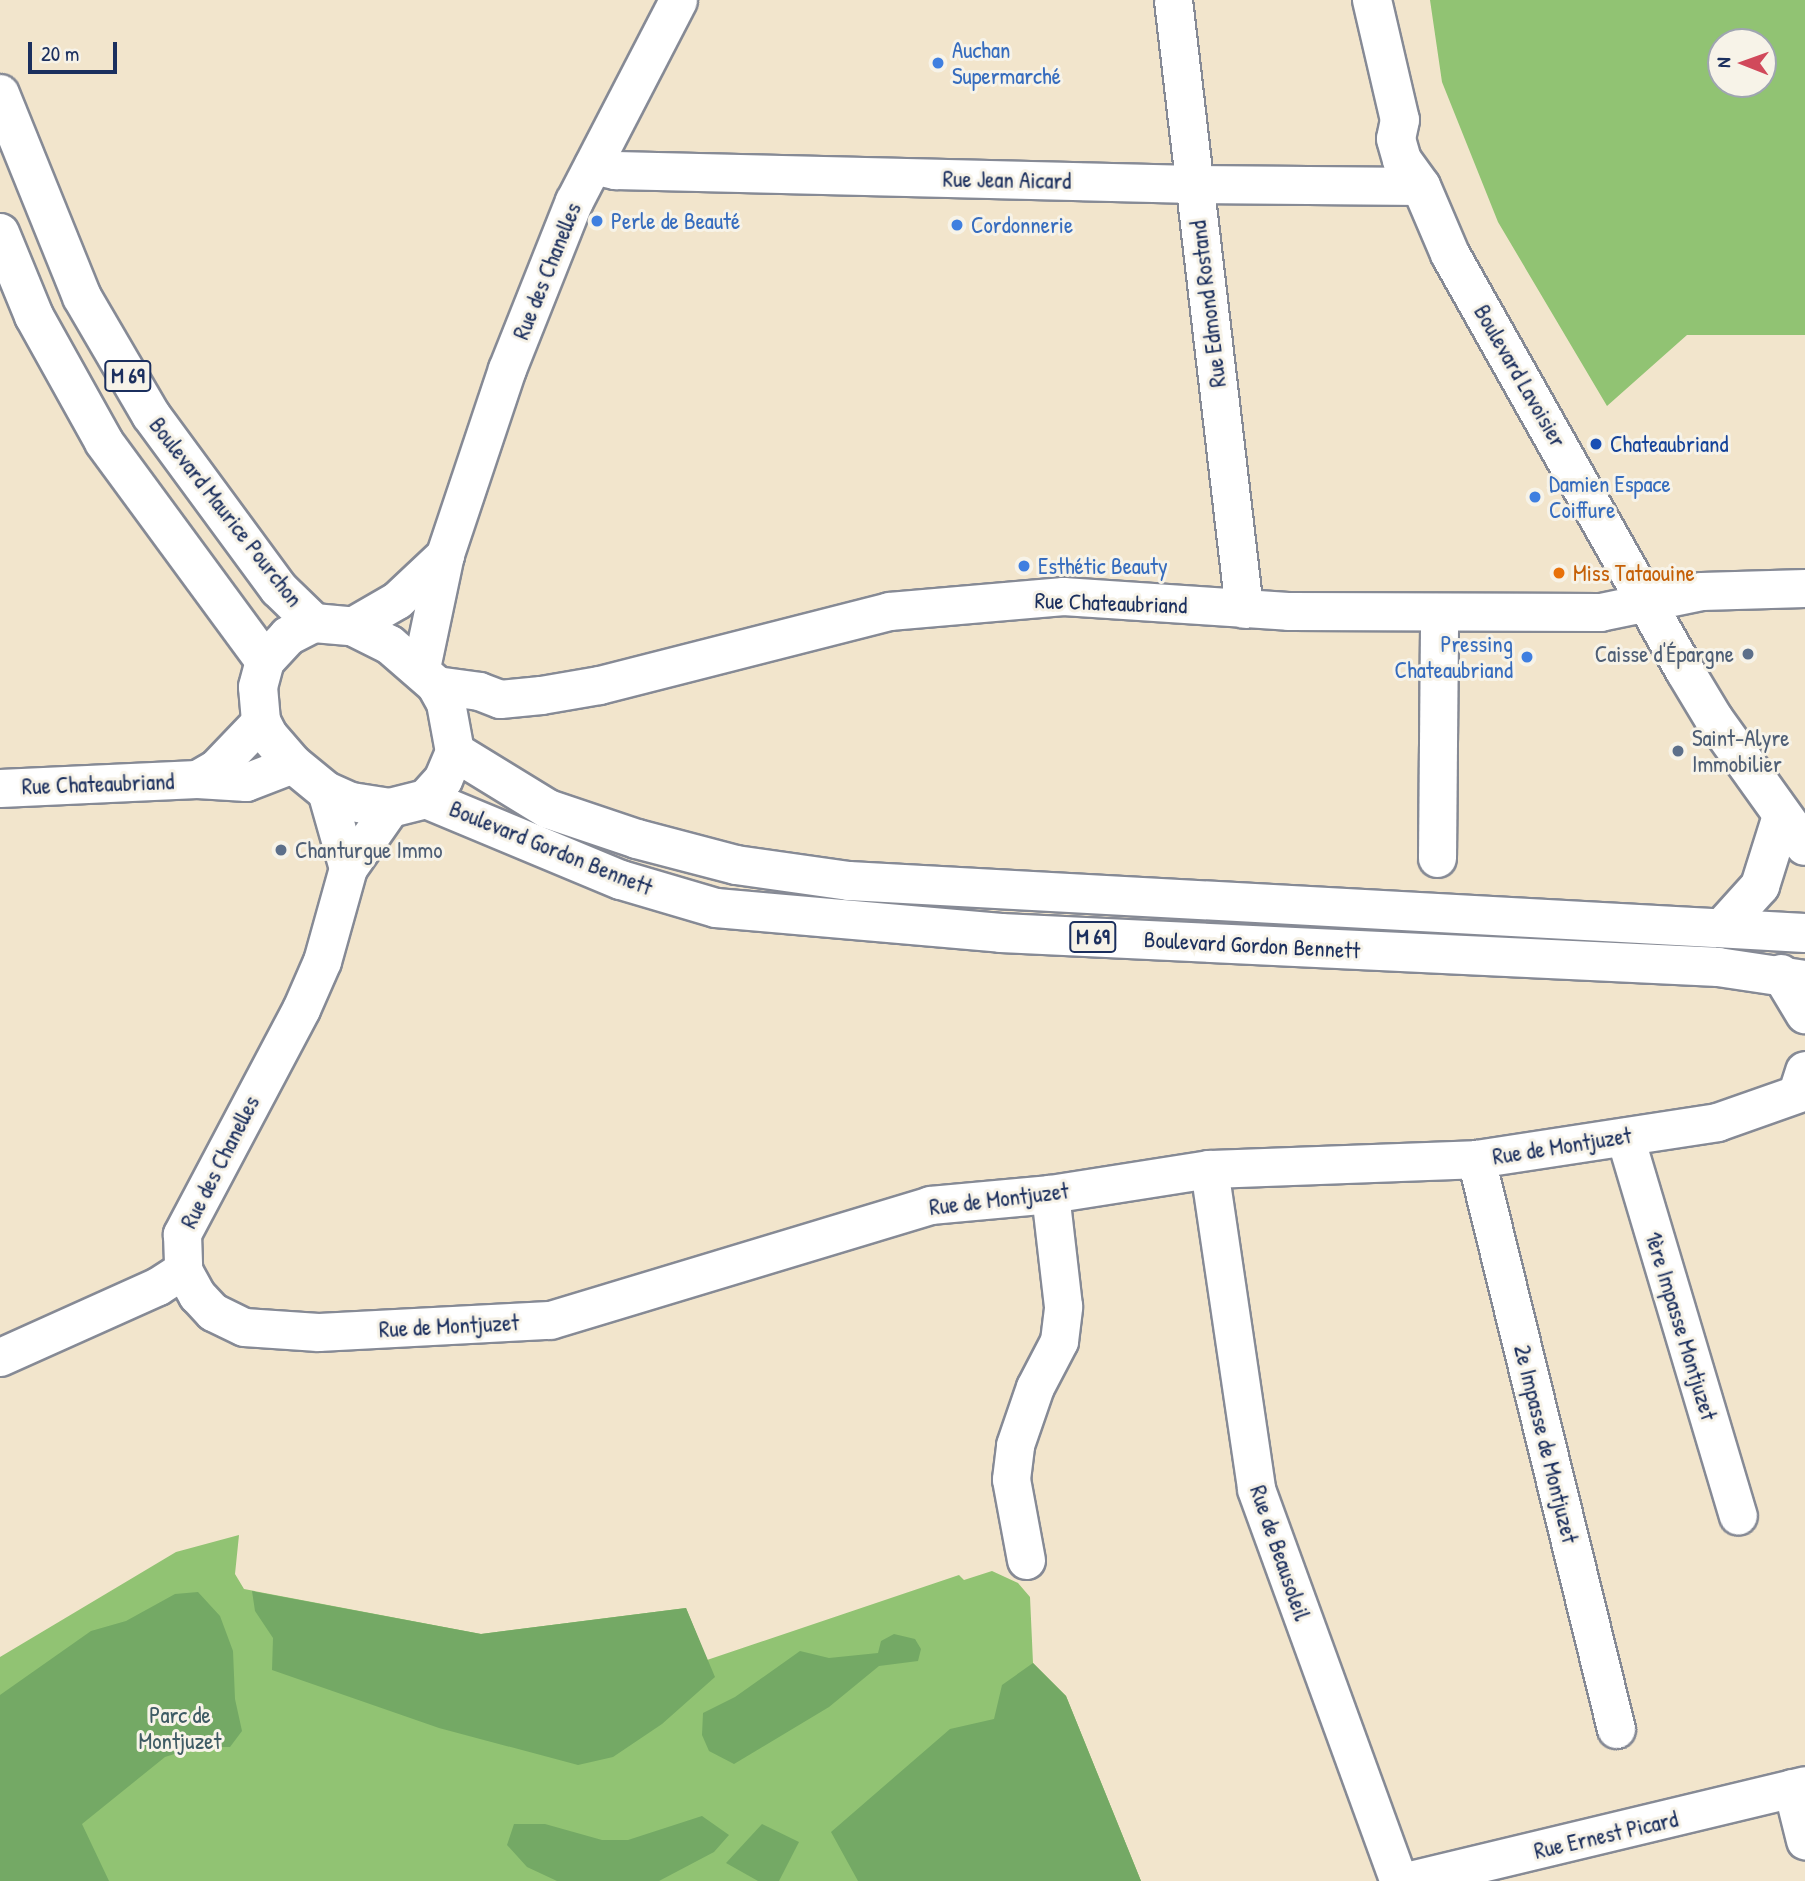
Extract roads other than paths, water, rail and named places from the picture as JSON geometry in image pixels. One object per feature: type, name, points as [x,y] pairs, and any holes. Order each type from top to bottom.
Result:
[{"type":"main road","name":"Boulevard Lavoisier","points":[[1372,0],[1400,120],[1396,139],[1402,160],[1421,186],[1462,276],[1714,719],[1794,831]]},
{"type":"main road","name":"Boulevard Maurice Pourchon","points":[[0,94],[82,297],[151,415],[279,589],[314,624]]},
{"type":"main road","name":"M 69","points":[[0,233],[34,316],[104,442],[265,661]]},
{"type":"main road","points":[[314,624],[352,626],[390,645],[428,676],[455,740],[443,780],[408,804],[351,802],[326,791],[293,764],[261,721],[258,687],[265,661],[288,636],[314,624]]},
{"type":"main road","name":"Boulevard Gordon Bennett","points":[[455,740],[548,808],[637,839],[736,865],[849,881],[1805,933]]},
{"type":"main road","name":"Boulevard Gordon Bennett","points":[[408,804],[621,880],[716,908],[1001,933],[1718,967],[1793,977]]},
{"type":"main road","points":[[1722,928],[1760,886],[1794,831]]},
{"type":"main road","points":[[1793,977],[1805,1014]]},
{"type":"street","name":"Rue des Chanelles","points":[[428,676],[445,554],[508,369],[593,165],[678,0]]},
{"type":"street","name":"Rue Edmond Rostand","points":[[1173,0],[1244,609]]},
{"type":"street","name":"Rue Jean Aicard","points":[[593,165],[615,170],[1194,184],[1421,186]]},
{"type":"street","name":"Rue des Chanelles","points":[[352,626],[397,600],[445,554]]},
{"type":"street","name":"Rue Chateaubriand","points":[[428,676],[500,699],[599,685],[889,611],[1063,596],[1244,609],[1600,612],[1701,591],[1805,588]]},
{"type":"street","points":[[1437,858],[1439,612]]},
{"type":"street","name":"Rue Chateaubriand","points":[[455,740],[500,699]]},
{"type":"street","name":"Rue Chateaubriand","points":[[197,779],[216,768],[261,721]]},
{"type":"street","name":"Rue Chateaubriand","points":[[0,788],[197,779],[246,782],[293,764]]},
{"type":"street","points":[[326,791],[348,868]]},
{"type":"street","name":"Rue des Chanelles","points":[[183,1270],[182,1234],[300,1009],[322,961],[348,868],[408,804]]},
{"type":"street","name":"Rue de Montjuzet","points":[[183,1270],[197,1295],[213,1312],[263,1332],[512,1324],[587,1311],[930,1205],[1050,1194],[1209,1170],[1476,1160],[1717,1122],[1803,1085]]},
{"type":"street","name":"1ère Impasse Montjuzet","points":[[1625,1137],[1738,1515]]},
{"type":"street","name":"2e Impasse de Montjuzet","points":[[1476,1160],[1616,1729]]},
{"type":"street","name":"Rue de Beausoleil","points":[[1209,1170],[1256,1489],[1398,1881]]},
{"type":"street","points":[[1026,1560],[1010,1479],[1015,1445],[1035,1387],[1059,1341],[1063,1306],[1050,1194]]},
{"type":"street","points":[[0,1357],[158,1286],[183,1270]]},
{"type":"street","points":[[1798,1787],[1805,1840]]},
{"type":"street","name":"Rue Ernest Picard","points":[[1406,1881],[1798,1787]]},
{"type":"place","name":"Auchan Supermarché","points":[[938,63]]},
{"type":"place","name":"Perle de Beauté","points":[[597,221]]},
{"type":"place","name":"Cordonnerie","points":[[957,225]]},
{"type":"place","name":"Chateaubriand","points":[[1596,444]]},
{"type":"place","name":"Damien Espace Coiffure","points":[[1535,497]]},
{"type":"place","name":"Esthétic Beauty","points":[[1024,566]]},
{"type":"place","name":"Miss Tataouine","points":[[1559,573]]},
{"type":"place","name":"Caisse d'Épargne","points":[[1748,654]]},
{"type":"place","name":"Pressing Chateaubriand","points":[[1527,657]]},
{"type":"place","name":"Saint-Alyre Immobilier","points":[[1678,751]]},
{"type":"place","name":"Chanturgue Immo","points":[[281,850]]},
{"type":"park label","name":"Parc de Montjuzet","points":[[180,1728]]}]
